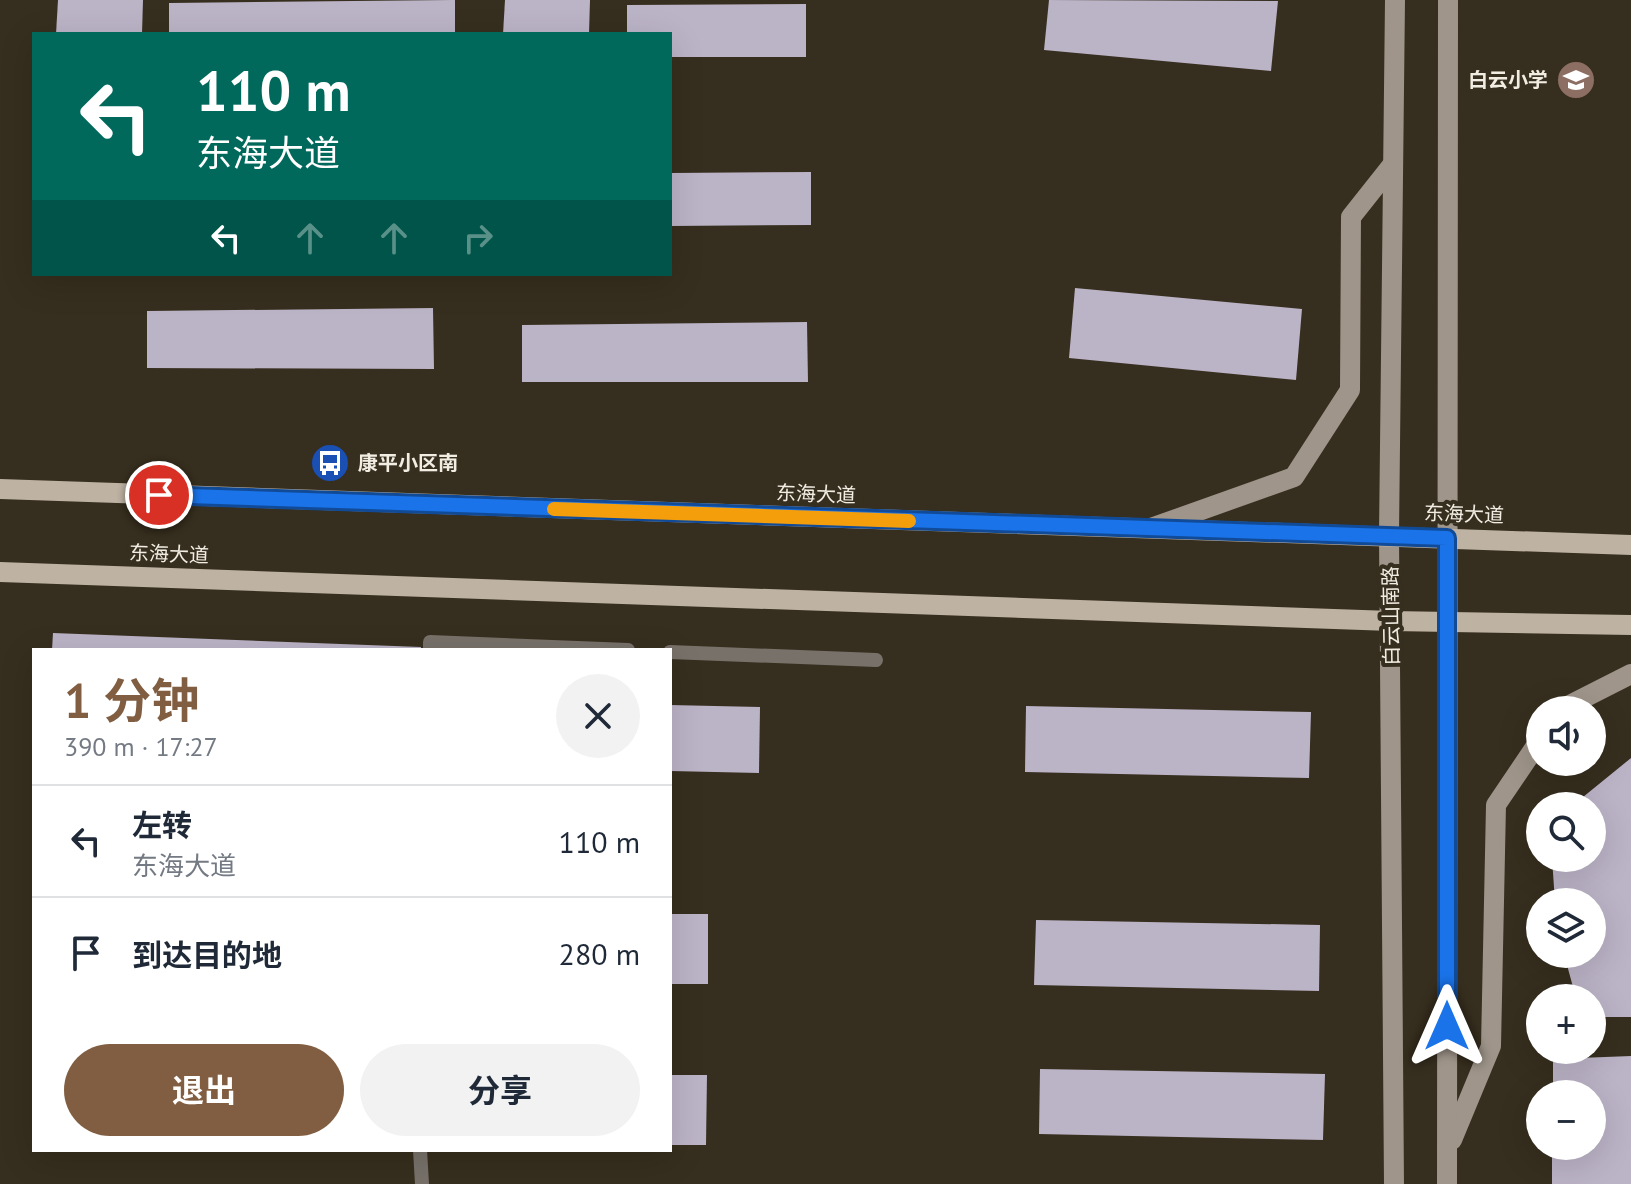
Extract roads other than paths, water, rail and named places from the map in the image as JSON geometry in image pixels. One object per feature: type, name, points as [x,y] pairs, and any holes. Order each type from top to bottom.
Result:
[{"type":"main road","name":"白云山南路","points":[[1394,1184],[1389,535],[1395,0]]},
{"type":"main road","points":[[1447,1184],[1448,0]]},
{"type":"main road","points":[[1146,529],[1294,477],[1350,390],[1351,217],[1393,164]]},
{"type":"main road","name":"东海大道","points":[[0,489],[1631,545]]},
{"type":"main road","name":"东海大道","points":[[0,572],[1391,621],[1631,625]]},
{"type":"main road","points":[[1588,696],[1631,674]]},
{"type":"main road","points":[[1447,1151],[1491,1046],[1496,805],[1526,761]]},
{"type":"lane","points":[[430,648],[430,642],[578,648]]},
{"type":"lane","points":[[672,652],[876,660]]},
{"type":"lane","points":[[420,1152],[422,1184]]},
{"type":"place","name":"白云小学","points":[[1576,80]]},
{"type":"place","name":"康平小区南","points":[[330,463]]}]
